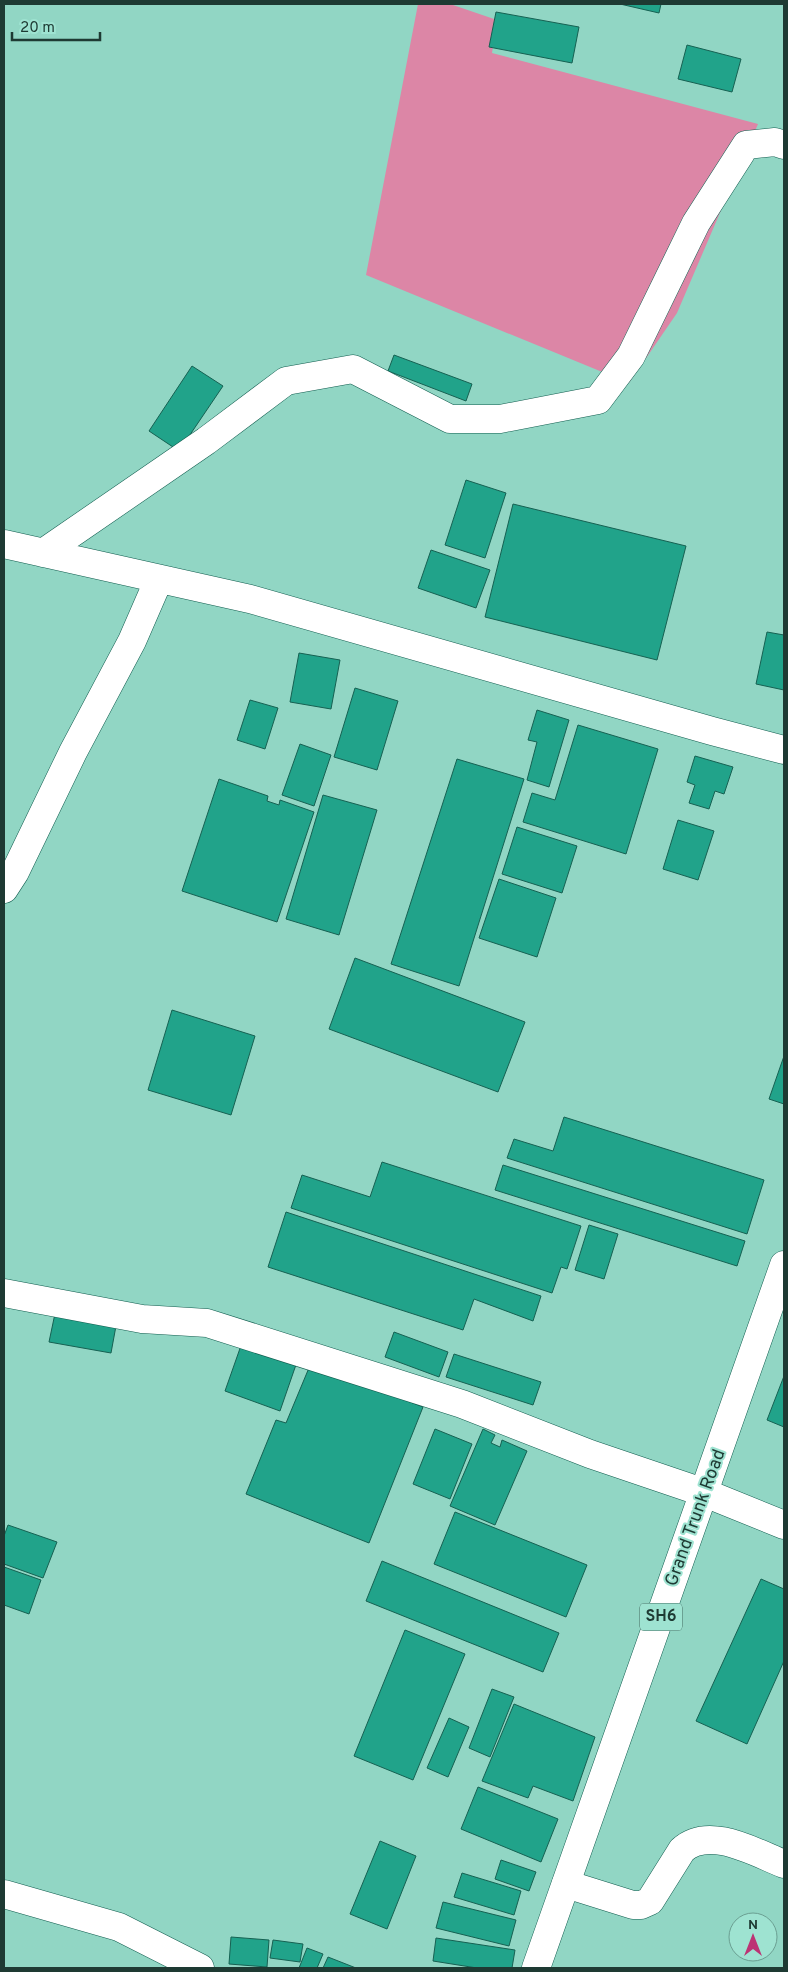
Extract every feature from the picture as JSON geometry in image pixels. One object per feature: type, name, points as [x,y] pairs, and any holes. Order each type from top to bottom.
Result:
[{"type":"street","points":[[42,553],[206,441],[286,381],[353,369],[450,419],[500,419],[598,400],[631,356],[696,223],[746,145],[776,142],[784,144]]},
{"type":"street","points":[[4,544],[250,599],[702,729],[784,750]]},
{"type":"street","points":[[4,889],[73,752],[132,641],[159,578]]},
{"type":"street","name":"Grand Trunk Road","points":[[536,1968],[784,1266]]},
{"type":"street","points":[[4,1293],[142,1319],[207,1323],[462,1404],[590,1454],[705,1492],[784,1525]]},
{"type":"street","points":[[566,1884],[633,1906],[641,1906],[650,1901],[682,1850],[689,1844],[711,1839],[728,1842],[784,1864]]},
{"type":"street","points":[[4,1894],[119,1927],[200,1968]]},
{"type":"shaded area","points":[[418,4],[450,4],[497,20],[492,53],[758,124],[677,313],[629,383],[366,275]]},
{"type":"building","points":[[620,4],[661,4],[659,13]]},
{"type":"building","points":[[496,12],[579,27],[572,63],[489,47]]},
{"type":"building","points":[[687,45],[741,59],[732,92],[678,79]]},
{"type":"building","points":[[394,355],[472,384],[466,401],[388,371]]},
{"type":"building","points":[[192,366],[223,386],[179,451],[149,431]]},
{"type":"building","points":[[466,480],[506,493],[485,558],[445,545]]},
{"type":"building","points":[[513,504],[686,546],[657,660],[485,617]]},
{"type":"building","points":[[431,550],[490,570],[476,608],[418,588]]},
{"type":"building","points":[[767,632],[784,635],[784,690],[756,684]]},
{"type":"building","points":[[299,653],[340,660],[331,709],[290,702]]},
{"type":"building","points":[[355,688],[398,701],[377,770],[334,757]]},
{"type":"building","points":[[250,700],[278,708],[265,749],[237,740]]},
{"type":"building","points":[[537,710],[569,720],[549,787],[527,780],[537,742],[528,740]]},
{"type":"building","points":[[578,725],[658,749],[626,854],[523,822],[532,793],[555,800]]},
{"type":"building","points":[[300,744],[331,755],[314,806],[282,795]]},
{"type":"building","points":[[695,756],[733,767],[724,794],[715,791],[709,809],[689,803],[695,785],[687,782]]},
{"type":"building","points":[[457,759],[524,779],[459,986],[391,964]]},
{"type":"building","points":[[219,779],[268,796],[267,801],[279,805],[280,800],[314,812],[277,922],[182,891]]},
{"type":"building","points":[[323,795],[377,810],[339,935],[286,919]]},
{"type":"building","points":[[678,820],[714,831],[698,880],[663,869]]},
{"type":"building","points":[[517,827],[577,846],[562,893],[502,874]]},
{"type":"building","points":[[499,879],[556,898],[537,957],[479,938]]},
{"type":"building","points":[[355,958],[525,1022],[498,1092],[329,1029]]},
{"type":"building","points":[[172,1010],[255,1036],[231,1115],[148,1090]]},
{"type":"building","points":[[784,1056],[784,1104],[769,1099]]},
{"type":"building","points":[[564,1117],[764,1180],[747,1234],[507,1158],[514,1139],[553,1151]]},
{"type":"building","points":[[382,1162],[581,1226],[567,1269],[561,1267],[552,1293],[291,1208],[302,1175],[370,1197]]},
{"type":"building","points":[[503,1165],[745,1241],[737,1266],[495,1190]]},
{"type":"building","points":[[286,1212],[541,1296],[533,1321],[474,1299],[463,1330],[268,1267]]},
{"type":"building","points":[[589,1225],[618,1234],[604,1279],[575,1270]]},
{"type":"building","points":[[57,1304],[118,1315],[111,1353],[49,1342]]},
{"type":"building","points":[[394,1332],[448,1352],[439,1377],[385,1357]]},
{"type":"building","points":[[244,1337],[299,1356],[280,1411],[225,1391]]},
{"type":"building","points":[[454,1354],[541,1382],[533,1405],[446,1377]]},
{"type":"building","points":[[311,1363],[423,1407],[369,1543],[246,1494],[276,1420],[286,1423]]},
{"type":"building","points":[[784,1376],[784,1427],[767,1420]]},
{"type":"building","points":[[435,1429],[472,1444],[450,1499],[413,1484]]},
{"type":"building","points":[[483,1429],[495,1435],[491,1443],[500,1447],[502,1440],[527,1451],[495,1525],[450,1506]]},
{"type":"building","points":[[455,1512],[587,1565],[566,1617],[434,1564]]},
{"type":"building","points":[[8,1525],[57,1542],[43,1578],[4,1564],[4,1536]]},
{"type":"building","points":[[382,1561],[559,1633],[543,1672],[366,1601]]},
{"type":"building","points":[[4,1567],[41,1580],[29,1614],[4,1605]]},
{"type":"building","points":[[761,1579],[784,1589],[784,1661],[747,1744],[696,1721]]},
{"type":"building","points":[[405,1630],[465,1654],[413,1780],[354,1756]]},
{"type":"building","points":[[492,1689],[514,1697],[490,1757],[469,1748]]},
{"type":"building","points":[[514,1704],[595,1737],[573,1801],[533,1786],[528,1798],[482,1781]]},
{"type":"building","points":[[449,1718],[469,1727],[448,1777],[427,1768]]},
{"type":"building","points":[[478,1787],[558,1819],[541,1862],[461,1829]]},
{"type":"building","points":[[380,1841],[416,1856],[387,1929],[350,1914]]},
{"type":"building","points":[[501,1860],[536,1872],[529,1891],[495,1879]]},
{"type":"building","points":[[462,1873],[521,1891],[514,1915],[454,1897]]},
{"type":"building","points":[[443,1902],[516,1920],[509,1946],[436,1928]]},
{"type":"building","points":[[231,1937],[269,1940],[267,1967],[229,1964]]},
{"type":"building","points":[[436,1938],[515,1950],[512,1968],[477,1968],[433,1961]]},
{"type":"building","points":[[273,1940],[303,1944],[300,1962],[270,1958]]},
{"type":"building","points":[[307,1948],[323,1954],[317,1968],[299,1968]]},
{"type":"building","points":[[328,1957],[356,1968],[323,1968]]}]
